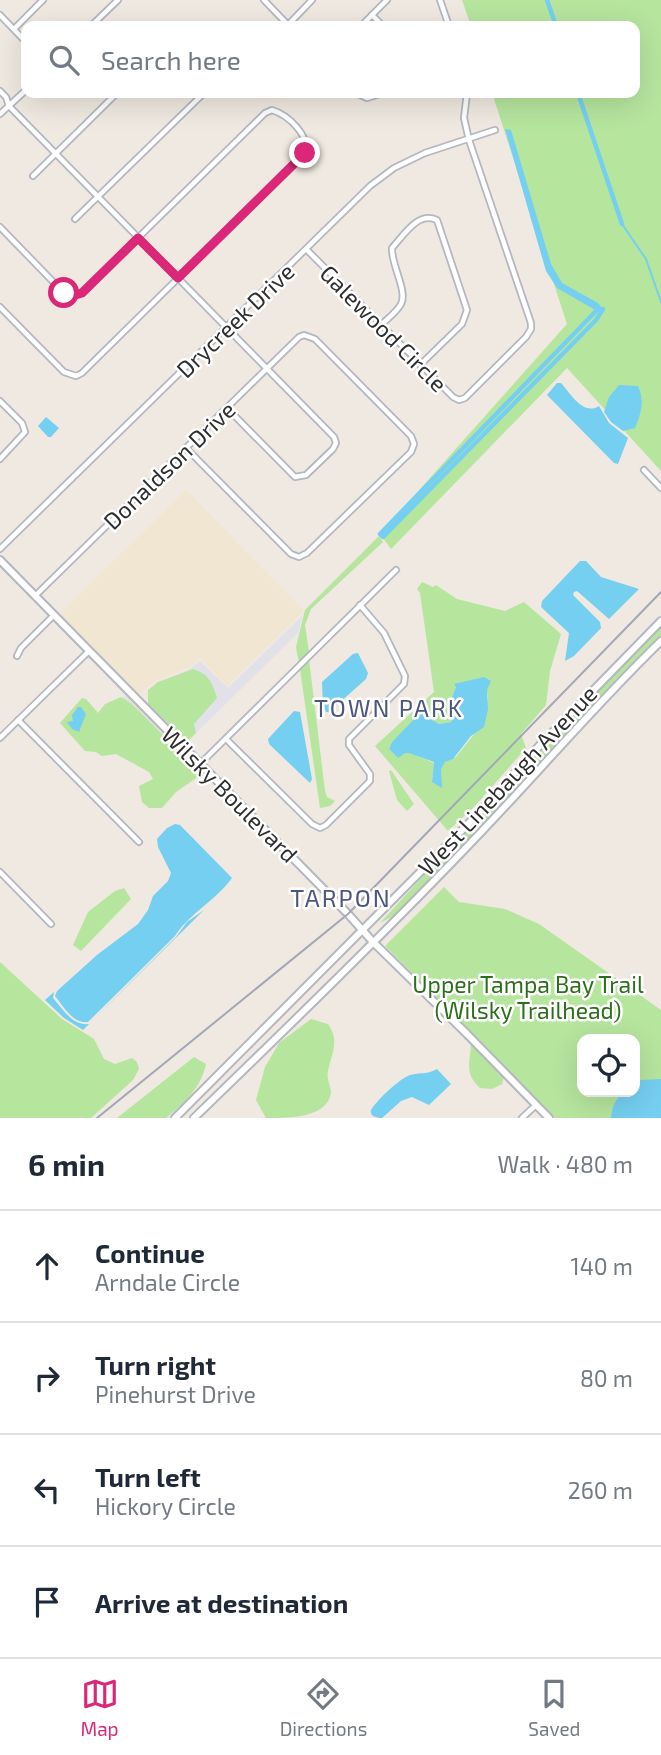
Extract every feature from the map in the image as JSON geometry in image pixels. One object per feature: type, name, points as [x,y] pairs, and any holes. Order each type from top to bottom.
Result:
[{"type":"main road","name":"Wilsky Boulevard","points":[[0,560],[549,1118]]},
{"type":"main road","name":"West Linebaugh Avenue","points":[[175,1118],[473,819],[566,717],[661,621]]},
{"type":"main road","name":"West Linebaugh Avenue","points":[[194,1118],[485,828],[598,703],[661,641]]},
{"type":"street","points":[[22,21],[43,0]]},
{"type":"street","points":[[97,21],[118,0]]},
{"type":"street","points":[[264,0],[284,21]]},
{"type":"street","points":[[292,21],[312,0]]},
{"type":"street","points":[[366,21],[387,0]]},
{"type":"street","points":[[440,0],[447,21]]},
{"type":"street","points":[[0,15],[21,37]]},
{"type":"street","points":[[372,15],[378,21]]},
{"type":"street","points":[[14,29],[21,22]]},
{"type":"street","points":[[0,91],[9,106],[334,437],[336,443],[306,475],[295,477],[227,408]]},
{"type":"street","points":[[0,114],[21,95]]},
{"type":"street","points":[[33,176],[112,98]]},
{"type":"street","points":[[75,219],[199,98]]},
{"type":"street","points":[[466,98],[464,118],[469,140]]},
{"type":"street","points":[[0,104],[9,106]]},
{"type":"street","points":[[0,227],[64,293],[72,296],[82,293],[265,113],[272,110],[280,113],[305,136],[305,153],[82,373],[76,376],[64,373],[0,307]]},
{"type":"street","name":"Drycreek Drive","points":[[0,549],[370,186],[394,168],[425,153],[495,130]]},
{"type":"street","name":"Galewood Circle","points":[[307,249],[420,365],[459,400],[465,398],[531,329],[469,140]]},
{"type":"street","points":[[381,325],[403,301],[404,294],[391,259],[392,248],[420,218],[429,216],[437,220],[467,310],[462,324],[420,365]]},
{"type":"street","name":"Donaldson Drive","points":[[35,596],[186,448],[267,369],[304,335],[315,339],[411,436],[414,444],[411,452],[307,554],[299,557],[291,554],[186,448]]},
{"type":"street","points":[[0,401],[22,423],[24,432],[0,459]]},
{"type":"street","points":[[644,470],[661,488]]},
{"type":"street","points":[[200,764],[396,569]]},
{"type":"street","points":[[226,739],[312,824],[320,828],[370,781],[370,774],[349,745],[349,740],[404,684],[405,676],[384,633],[360,605]]},
{"type":"street","points":[[17,656],[21,648],[54,615]]},
{"type":"street","points":[[0,738],[89,651]]},
{"type":"street","points":[[18,720],[139,842]]},
{"type":"street","points":[[0,873],[51,924]]},
{"type":"street","points":[[522,1118],[536,1105]]},
{"type":"shaded area","points":[[186,490],[304,611],[227,686],[200,658],[189,667],[155,681],[137,695],[59,615]]},
{"type":"shaded area","points":[[302,616],[299,632],[196,733],[193,725],[193,669],[174,676],[200,661],[228,688]]},
{"type":"shaded area","points":[[89,654],[181,747],[178,750],[132,704],[122,698],[126,694],[91,659],[84,659]]},
{"type":"green space","points":[[462,0],[661,0],[661,471],[567,368],[391,549],[380,534],[567,324],[494,98],[640,98],[640,21],[469,21]]},
{"type":"green space","points":[[379,536],[383,542],[311,609],[305,625],[309,652],[299,663],[296,647],[305,610]]},
{"type":"green space","points":[[422,582],[433,587],[436,585],[457,599],[505,611],[524,602],[561,634],[550,671],[546,705],[521,734],[526,748],[475,806],[448,831],[375,746],[434,692],[420,593],[417,589]],"holes":[[[484,677],[488,697],[483,723],[456,757],[445,762],[432,782],[434,763],[409,752],[398,758],[389,749],[392,742],[426,710],[432,720],[439,724],[451,722],[458,712],[452,697],[456,687]]]},
{"type":"green space","points":[[661,624],[661,636],[399,913],[380,923],[556,731]]},
{"type":"green space","points":[[309,659],[325,791],[327,797],[335,801],[330,806],[320,808],[300,669]]},
{"type":"green space","points":[[193,669],[209,679],[217,698],[194,724],[196,733],[187,742],[148,704],[148,690],[158,682]]},
{"type":"green space","points":[[121,697],[132,704],[202,774],[176,792],[162,808],[149,808],[142,802],[139,786],[153,779],[149,772],[116,754],[102,756],[96,752],[85,751],[60,723],[82,698],[98,713],[105,704]]},
{"type":"green space","points":[[391,770],[414,804],[407,811],[397,800],[389,771]]},
{"type":"green space","name":"Upper Tampa Bay Trail (Wilsky Trailhead)","points":[[444,887],[459,902],[505,909],[539,924],[661,1010],[661,1118],[555,1118],[385,946]]},
{"type":"green space","points":[[124,888],[131,899],[81,951],[73,945],[88,912],[115,891]]},
{"type":"green space","points":[[0,962],[62,1019],[94,1039],[104,1059],[115,1064],[132,1058],[137,1062],[139,1069],[133,1080],[91,1118],[0,1118]]},
{"type":"green space","points":[[311,1019],[328,1024],[334,1036],[328,1074],[331,1093],[328,1101],[315,1112],[306,1115],[266,1118],[256,1100],[265,1067],[279,1043]]},
{"type":"green space","points":[[471,1041],[504,1076],[502,1084],[492,1089],[480,1088],[471,1077]]},
{"type":"green space","points":[[194,1057],[206,1064],[204,1073],[196,1088],[166,1118],[117,1118]]},
{"type":"water","points":[[505,129],[511,130],[551,264],[562,283],[598,303],[603,309],[597,311],[557,288],[546,271]]},
{"type":"water","points":[[557,383],[561,383],[583,406],[599,406],[609,423],[628,438],[618,464],[547,395]]},
{"type":"water","points":[[619,385],[638,386],[642,402],[635,428],[623,431],[611,422],[604,412],[609,397]]},
{"type":"water","points":[[46,417],[59,428],[51,437],[38,426]]},
{"type":"water","points":[[580,561],[586,561],[601,577],[639,589],[609,619],[577,591],[574,592],[573,595],[600,622],[601,628],[574,656],[565,661],[569,633],[541,607],[542,601]]},
{"type":"water","points":[[358,653],[368,673],[366,679],[326,712],[322,682],[353,654]]},
{"type":"water","points":[[484,677],[491,681],[487,690],[488,709],[484,727],[471,736],[453,759],[445,762],[441,769],[442,788],[432,782],[434,762],[409,753],[398,758],[389,749],[392,742],[423,710],[439,724],[451,722],[458,712],[452,697],[456,687],[454,684]]},
{"type":"water","points":[[78,707],[86,714],[79,732],[72,729],[67,722],[73,721],[72,715]]},
{"type":"water","points":[[294,711],[300,712],[312,779],[310,783],[269,744],[268,739]]},
{"type":"water","points":[[175,824],[180,825],[232,878],[88,1022],[78,1020],[69,1014],[55,996],[57,991],[97,955],[138,924],[148,910],[153,896],[168,881],[171,873],[158,847],[157,839]]},
{"type":"water","points":[[204,910],[83,1030],[64,1018],[45,1000],[54,992],[53,998],[68,1016],[83,1024],[89,1024],[176,937],[187,922]]},
{"type":"water","points":[[437,1069],[451,1084],[429,1105],[412,1097],[401,1101],[382,1118],[371,1114],[378,1101],[400,1081],[410,1075]]},
{"type":"water","points":[[661,1079],[661,1118],[611,1118],[619,1097],[640,1097],[641,1080]]},
{"type":"waterway","points":[[547,0],[554,21]]},
{"type":"waterway","points":[[580,98],[622,224]]},
{"type":"waterway","points":[[622,224],[646,259],[661,302]]},
{"type":"waterway","points":[[597,310],[380,534],[383,537],[596,320],[603,309]]},
{"type":"railway","points":[[97,1118],[348,914],[661,592]]},
{"type":"district","name":"TOWN PARK","points":[[389,707]]},
{"type":"district","name":"TARPON","points":[[341,897]]},
{"type":"route","points":[[64,293],[72,296],[82,293],[138,238],[178,278],[305,153]]}]
